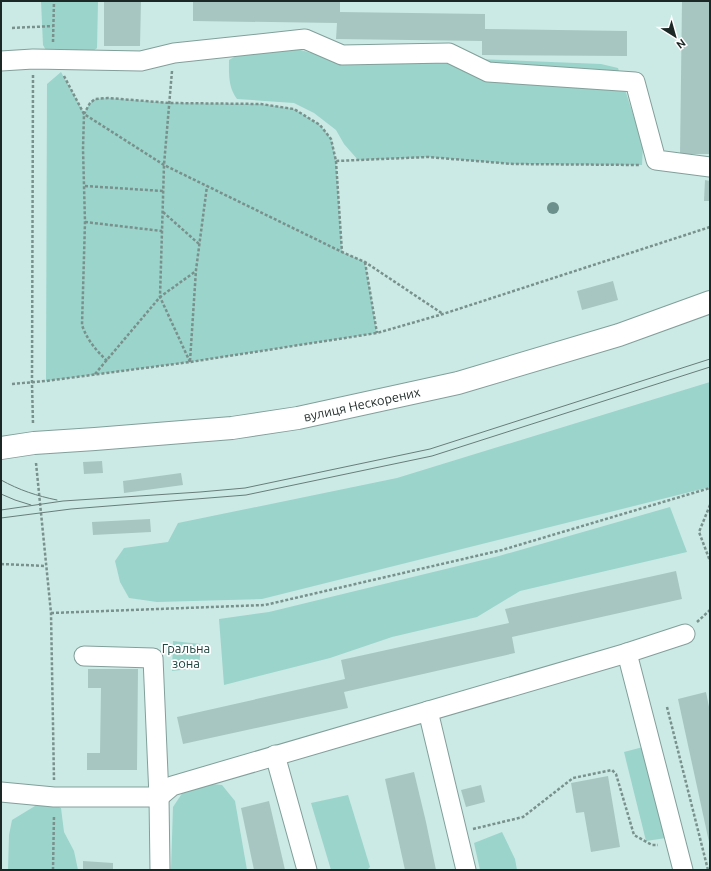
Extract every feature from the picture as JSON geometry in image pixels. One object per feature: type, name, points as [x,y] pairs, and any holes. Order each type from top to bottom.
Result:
[{"type":"main road","name":"вулиця Нескорених","points":[[1,448],[34,443],[95,440],[232,428],[298,418],[458,383],[619,335],[710,302]]},
{"type":"lane","points":[[1,61],[33,59],[141,60],[174,53],[305,39],[342,55],[448,53],[488,72],[635,82],[656,160],[710,167]]},
{"type":"lane","points":[[1,792],[54,797],[159,797],[172,786],[685,634]]},
{"type":"lane","points":[[627,652],[683,870]]},
{"type":"lane","points":[[84,656],[153,658],[159,797],[160,870]]},
{"type":"lane","points":[[428,711],[466,870]]},
{"type":"lane","points":[[275,755],[307,870]]},
{"type":"path","points":[[54,1],[53,60],[84,114],[164,165],[365,262],[443,314]]},
{"type":"path","points":[[12,28],[53,26]]},
{"type":"path","points":[[174,53],[164,165],[160,297],[190,362]]},
{"type":"path","points":[[33,59],[32,383],[34,429]]},
{"type":"path","points":[[107,361],[95,349],[86,336],[82,325],[85,222],[83,149],[84,114],[90,103],[95,99],[108,98],[170,103],[261,104],[294,109],[320,125],[331,139],[336,161],[342,252]]},
{"type":"path","points":[[336,161],[428,157],[513,164],[650,165],[656,160]]},
{"type":"path","points":[[85,186],[163,192]]},
{"type":"path","points":[[190,362],[196,270],[207,186]]},
{"type":"path","points":[[163,212],[200,244]]},
{"type":"path","points":[[85,222],[162,232]]},
{"type":"path","points":[[12,384],[32,383],[190,362],[377,333],[443,314],[710,227]]},
{"type":"path","points":[[365,262],[377,333]]},
{"type":"path","points":[[95,374],[160,297],[196,270]]},
{"type":"path","points":[[36,463],[51,613],[54,797],[53,870]]},
{"type":"path","points":[[51,613],[265,605],[502,550],[710,488]]},
{"type":"path","points":[[710,505],[698,532],[710,561]]},
{"type":"path","points":[[1,564],[46,566]]},
{"type":"path","points":[[667,707],[708,870]]},
{"type":"path","points":[[457,833],[523,817],[573,778],[612,770],[616,774],[634,835],[652,844],[677,844]]},
{"type":"green space","points":[[41,1],[98,1],[97,48],[89,54],[48,54],[43,45]]},
{"type":"green space","points":[[297,49],[333,59],[478,59],[601,64],[618,68],[643,145],[642,165],[513,164],[428,157],[358,160],[344,144],[336,130],[314,113],[294,103],[237,99],[234,94],[230,80],[229,60],[243,52]]},
{"type":"green space","points":[[61,72],[84,113],[90,103],[95,99],[108,98],[170,103],[261,104],[294,109],[320,125],[331,139],[336,161],[342,252],[365,262],[377,333],[190,362],[46,381],[47,84]]},
{"type":"green space","points":[[710,382],[710,487],[262,599],[157,602],[129,598],[120,582],[115,561],[124,548],[168,542],[178,523],[397,478]]},
{"type":"green space","points":[[670,507],[687,552],[520,591],[477,617],[392,637],[330,658],[224,685],[219,619],[269,612],[499,556]]},
{"type":"green space","name":"Гральна зона","points":[[173,641],[201,644],[199,668],[172,671]]},
{"type":"green space","points":[[643,747],[666,838],[646,841],[624,752]]},
{"type":"green space","points":[[211,784],[222,785],[235,801],[247,870],[171,870],[173,807],[183,792]]},
{"type":"green space","points":[[348,795],[370,867],[367,870],[331,870],[311,803]]},
{"type":"green space","points":[[49,801],[61,808],[64,832],[74,851],[78,870],[8,870],[9,835],[12,820],[35,806]]},
{"type":"green space","points":[[502,832],[515,859],[517,870],[480,870],[474,843]]},
{"type":"building","points":[[104,1],[141,1],[140,46],[104,46]]},
{"type":"building","points":[[193,1],[340,1],[340,12],[485,14],[485,29],[627,31],[627,56],[482,55],[482,41],[336,39],[337,23],[193,21]]},
{"type":"building","points":[[682,1],[710,1],[710,154],[680,154]]},
{"type":"building","points":[[705,180],[710,181],[710,201],[704,201]]},
{"type":"building","points":[[613,281],[618,300],[582,310],[577,291]]},
{"type":"building","points":[[102,461],[103,473],[84,474],[83,462]]},
{"type":"building","points":[[181,473],[183,485],[124,493],[123,481]]},
{"type":"building","points":[[150,519],[151,532],[93,535],[92,522]]},
{"type":"building","points":[[676,571],[682,599],[512,637],[515,653],[344,692],[348,708],[183,744],[177,717],[345,679],[341,660],[509,623],[505,609]]},
{"type":"building","points":[[88,669],[138,669],[137,770],[87,770],[87,753],[100,753],[101,688],[88,688]]},
{"type":"building","points":[[706,692],[710,712],[709,842],[678,699]]},
{"type":"building","points":[[414,772],[436,870],[405,870],[385,779]]},
{"type":"building","points":[[608,776],[620,847],[591,852],[584,812],[576,813],[571,783]]},
{"type":"building","points":[[481,785],[485,802],[466,807],[461,790]]},
{"type":"building","points":[[269,801],[285,870],[254,870],[241,808]]},
{"type":"building","points":[[83,861],[113,863],[113,870],[83,870]]},
{"type":"tram line","points":[[1,510],[63,501],[245,488],[430,449],[710,359]]},
{"type":"tram line","points":[[1,518],[71,509],[246,495],[432,456],[710,367]]},
{"type":"tram line","points":[[1,480],[28,492],[57,500]]},
{"type":"tram line","points":[[1,494],[31,505]]}]
